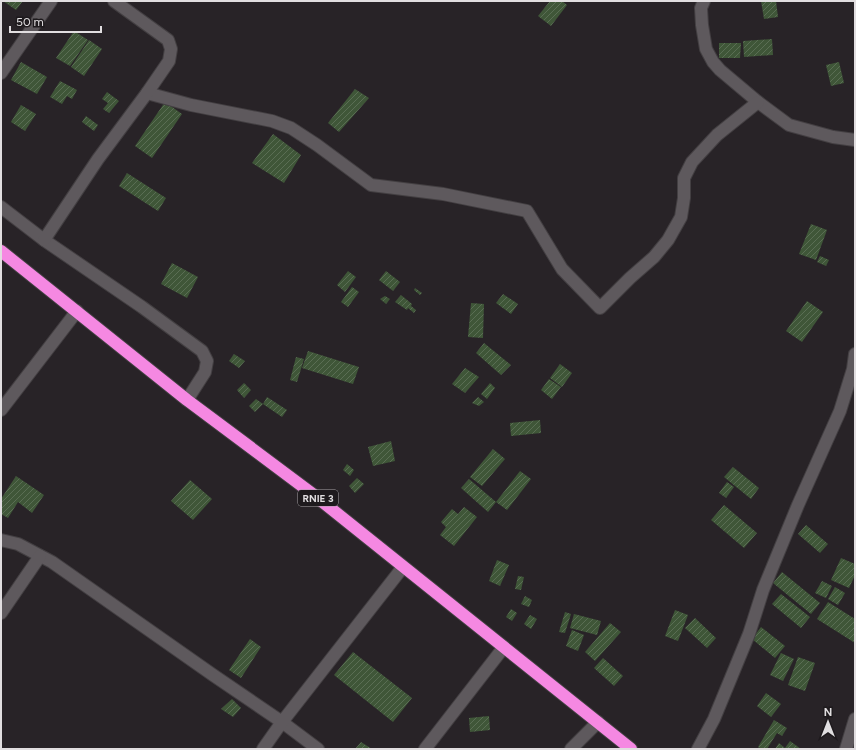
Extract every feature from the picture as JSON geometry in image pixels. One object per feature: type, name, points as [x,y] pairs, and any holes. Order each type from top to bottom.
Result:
[{"type":"highway","name":"RNIE 3","points":[[1,251],[187,400],[314,495],[631,749]]},
{"type":"street","points":[[1,73],[51,1]]},
{"type":"street","points":[[44,240],[98,158],[169,61],[171,49],[168,40],[114,1]]},
{"type":"street","points":[[704,1],[701,8],[702,25],[706,49],[713,62],[758,102],[789,125],[833,137],[855,140]]},
{"type":"street","points":[[147,93],[191,105],[266,119],[278,123],[290,128],[317,145],[371,185],[443,194],[527,211],[562,269],[600,308],[630,278],[654,257],[668,240],[681,217],[684,198],[684,178],[692,162],[717,135],[758,102]]},
{"type":"street","points":[[1,207],[44,240],[142,307],[202,351],[207,361],[205,372],[187,400]]},
{"type":"street","points":[[1,410],[77,311]]},
{"type":"street","points":[[698,749],[714,719],[749,634],[763,590],[798,505],[840,411],[853,370],[855,354]]},
{"type":"street","points":[[1,540],[18,544],[52,562],[282,722],[318,749]]},
{"type":"street","points":[[1,613],[40,556]]},
{"type":"street","points":[[263,749],[282,722],[403,567]]},
{"type":"street","points":[[425,749],[504,647]]},
{"type":"street","points":[[846,749],[855,719]]},
{"type":"street","points":[[571,749],[598,722]]},
{"type":"building","points":[[3,1],[23,1],[16,10]]},
{"type":"building","points":[[550,1],[562,1],[567,5],[551,26],[538,16]]},
{"type":"building","points":[[761,1],[776,1],[778,17],[764,19]]},
{"type":"building","points":[[74,31],[88,40],[70,66],[56,58]]},
{"type":"building","points":[[772,39],[773,55],[744,57],[743,41]]},
{"type":"building","points":[[89,40],[102,49],[84,76],[71,67]]},
{"type":"building","points":[[719,43],[741,43],[740,58],[719,58]]},
{"type":"building","points":[[21,62],[47,77],[37,94],[11,80]]},
{"type":"building","points":[[839,62],[844,83],[831,86],[826,65]]},
{"type":"building","points":[[60,81],[77,90],[72,99],[67,96],[62,104],[50,97]]},
{"type":"building","points":[[355,89],[369,98],[339,132],[328,123]]},
{"type":"building","points":[[107,92],[119,101],[109,113],[103,109],[108,103],[102,99]]},
{"type":"building","points":[[165,102],[182,114],[152,158],[135,146]]},
{"type":"building","points":[[21,105],[36,114],[25,131],[11,122]]},
{"type":"building","points":[[86,116],[98,125],[94,131],[82,122]]},
{"type":"building","points":[[273,134],[301,155],[284,183],[252,163]]},
{"type":"building","points":[[127,173],[166,198],[158,211],[119,186]]},
{"type":"building","points":[[811,224],[827,230],[816,260],[799,254]]},
{"type":"building","points":[[820,256],[829,260],[826,266],[817,262]]},
{"type":"building","points":[[172,263],[198,277],[187,298],[161,284]]},
{"type":"building","points":[[348,271],[356,277],[345,292],[337,285]]},
{"type":"building","points":[[386,271],[400,282],[393,291],[379,280]]},
{"type":"building","points":[[352,287],[359,292],[348,307],[341,302]]},
{"type":"building","points":[[415,288],[422,293],[420,295],[414,290]]},
{"type":"building","points":[[503,294],[518,304],[511,314],[496,303]]},
{"type":"building","points":[[401,295],[412,304],[411,306],[416,310],[414,313],[408,308],[407,310],[395,302]]},
{"type":"building","points":[[385,296],[390,299],[386,304],[380,299]]},
{"type":"building","points":[[807,301],[823,312],[802,342],[786,331]]},
{"type":"building","points":[[471,303],[484,304],[483,338],[468,337]]},
{"type":"building","points":[[484,343],[511,365],[501,375],[476,353]]},
{"type":"building","points":[[308,351],[359,367],[353,384],[302,368]]},
{"type":"building","points":[[234,354],[245,361],[239,368],[229,361]]},
{"type":"building","points":[[296,357],[304,359],[297,382],[290,380]]},
{"type":"building","points":[[560,364],[572,373],[562,387],[550,378]]},
{"type":"building","points":[[465,368],[479,377],[465,393],[452,384]]},
{"type":"building","points":[[549,379],[561,387],[552,399],[541,390]]},
{"type":"building","points":[[244,383],[251,390],[244,398],[237,390]]},
{"type":"building","points":[[490,383],[495,388],[487,399],[481,394]]},
{"type":"building","points":[[267,397],[287,410],[282,417],[263,404]]},
{"type":"building","points":[[478,397],[484,402],[479,406],[472,403]]},
{"type":"building","points":[[256,399],[263,404],[255,412],[249,406]]},
{"type":"building","points":[[540,420],[541,433],[511,436],[510,423]]},
{"type":"building","points":[[391,441],[395,461],[373,466],[368,447]]},
{"type":"building","points":[[493,449],[505,459],[482,486],[470,477]]},
{"type":"building","points":[[347,464],[354,470],[350,476],[343,470]]},
{"type":"building","points":[[733,467],[759,488],[751,499],[724,477]]},
{"type":"building","points":[[520,471],[531,479],[507,510],[496,502]]},
{"type":"building","points":[[16,476],[44,495],[32,513],[18,502],[8,518],[1,514],[1,499]]},
{"type":"building","points":[[357,478],[364,484],[355,493],[349,486]]},
{"type":"building","points":[[469,479],[496,502],[488,512],[461,488]]},
{"type":"building","points":[[190,480],[212,499],[193,520],[171,501]]},
{"type":"building","points":[[727,482],[734,487],[726,498],[719,493]]},
{"type":"building","points":[[724,505],[757,533],[744,548],[711,520]]},
{"type":"building","points":[[464,507],[477,517],[454,546],[440,535],[446,527],[441,522],[452,509],[458,514]]},
{"type":"building","points":[[806,525],[828,544],[820,553],[798,534]]},
{"type":"building","points":[[841,558],[855,564],[855,575],[849,588],[831,580]]},
{"type":"building","points":[[497,560],[509,565],[500,586],[489,581]]},
{"type":"building","points":[[782,572],[820,603],[811,614],[773,583]]},
{"type":"building","points":[[518,576],[524,577],[521,590],[515,589]]},
{"type":"building","points":[[822,581],[832,586],[826,598],[815,593]]},
{"type":"building","points":[[835,587],[845,593],[838,605],[828,599]]},
{"type":"building","points":[[781,594],[810,617],[801,628],[772,604]]},
{"type":"building","points":[[525,596],[532,600],[529,607],[521,604]]},
{"type":"building","points":[[828,602],[855,619],[855,643],[817,619]]},
{"type":"building","points":[[511,609],[517,613],[512,621],[506,617]]},
{"type":"building","points":[[675,610],[688,615],[678,641],[665,636]]},
{"type":"building","points":[[565,612],[571,614],[565,633],[559,632]]},
{"type":"building","points":[[574,614],[601,621],[597,635],[570,628]]},
{"type":"building","points":[[530,615],[537,619],[531,629],[524,624]]},
{"type":"building","points":[[695,618],[716,638],[707,648],[685,628]]},
{"type":"building","points":[[610,623],[621,632],[595,661],[585,652]]},
{"type":"building","points":[[761,627],[785,646],[775,658],[752,639]]},
{"type":"building","points":[[572,630],[584,635],[578,651],[566,646]]},
{"type":"building","points":[[250,639],[261,647],[241,678],[229,670]]},
{"type":"building","points":[[353,652],[412,698],[393,722],[334,675]]},
{"type":"building","points":[[781,653],[794,659],[783,681],[770,675]]},
{"type":"building","points":[[798,657],[815,663],[805,691],[788,685]]},
{"type":"building","points":[[603,658],[623,676],[614,686],[594,668]]},
{"type":"building","points":[[766,693],[781,704],[771,717],[757,706]]},
{"type":"building","points":[[232,699],[241,708],[233,717],[221,709]]},
{"type":"building","points":[[489,716],[490,730],[470,732],[469,718]]},
{"type":"building","points":[[774,720],[787,728],[782,736],[777,733],[767,749],[761,749],[758,747]]},
{"type":"building","points":[[790,741],[801,749],[775,749],[779,743],[785,748]]},
{"type":"building","points":[[361,742],[372,749],[355,749]]}]
